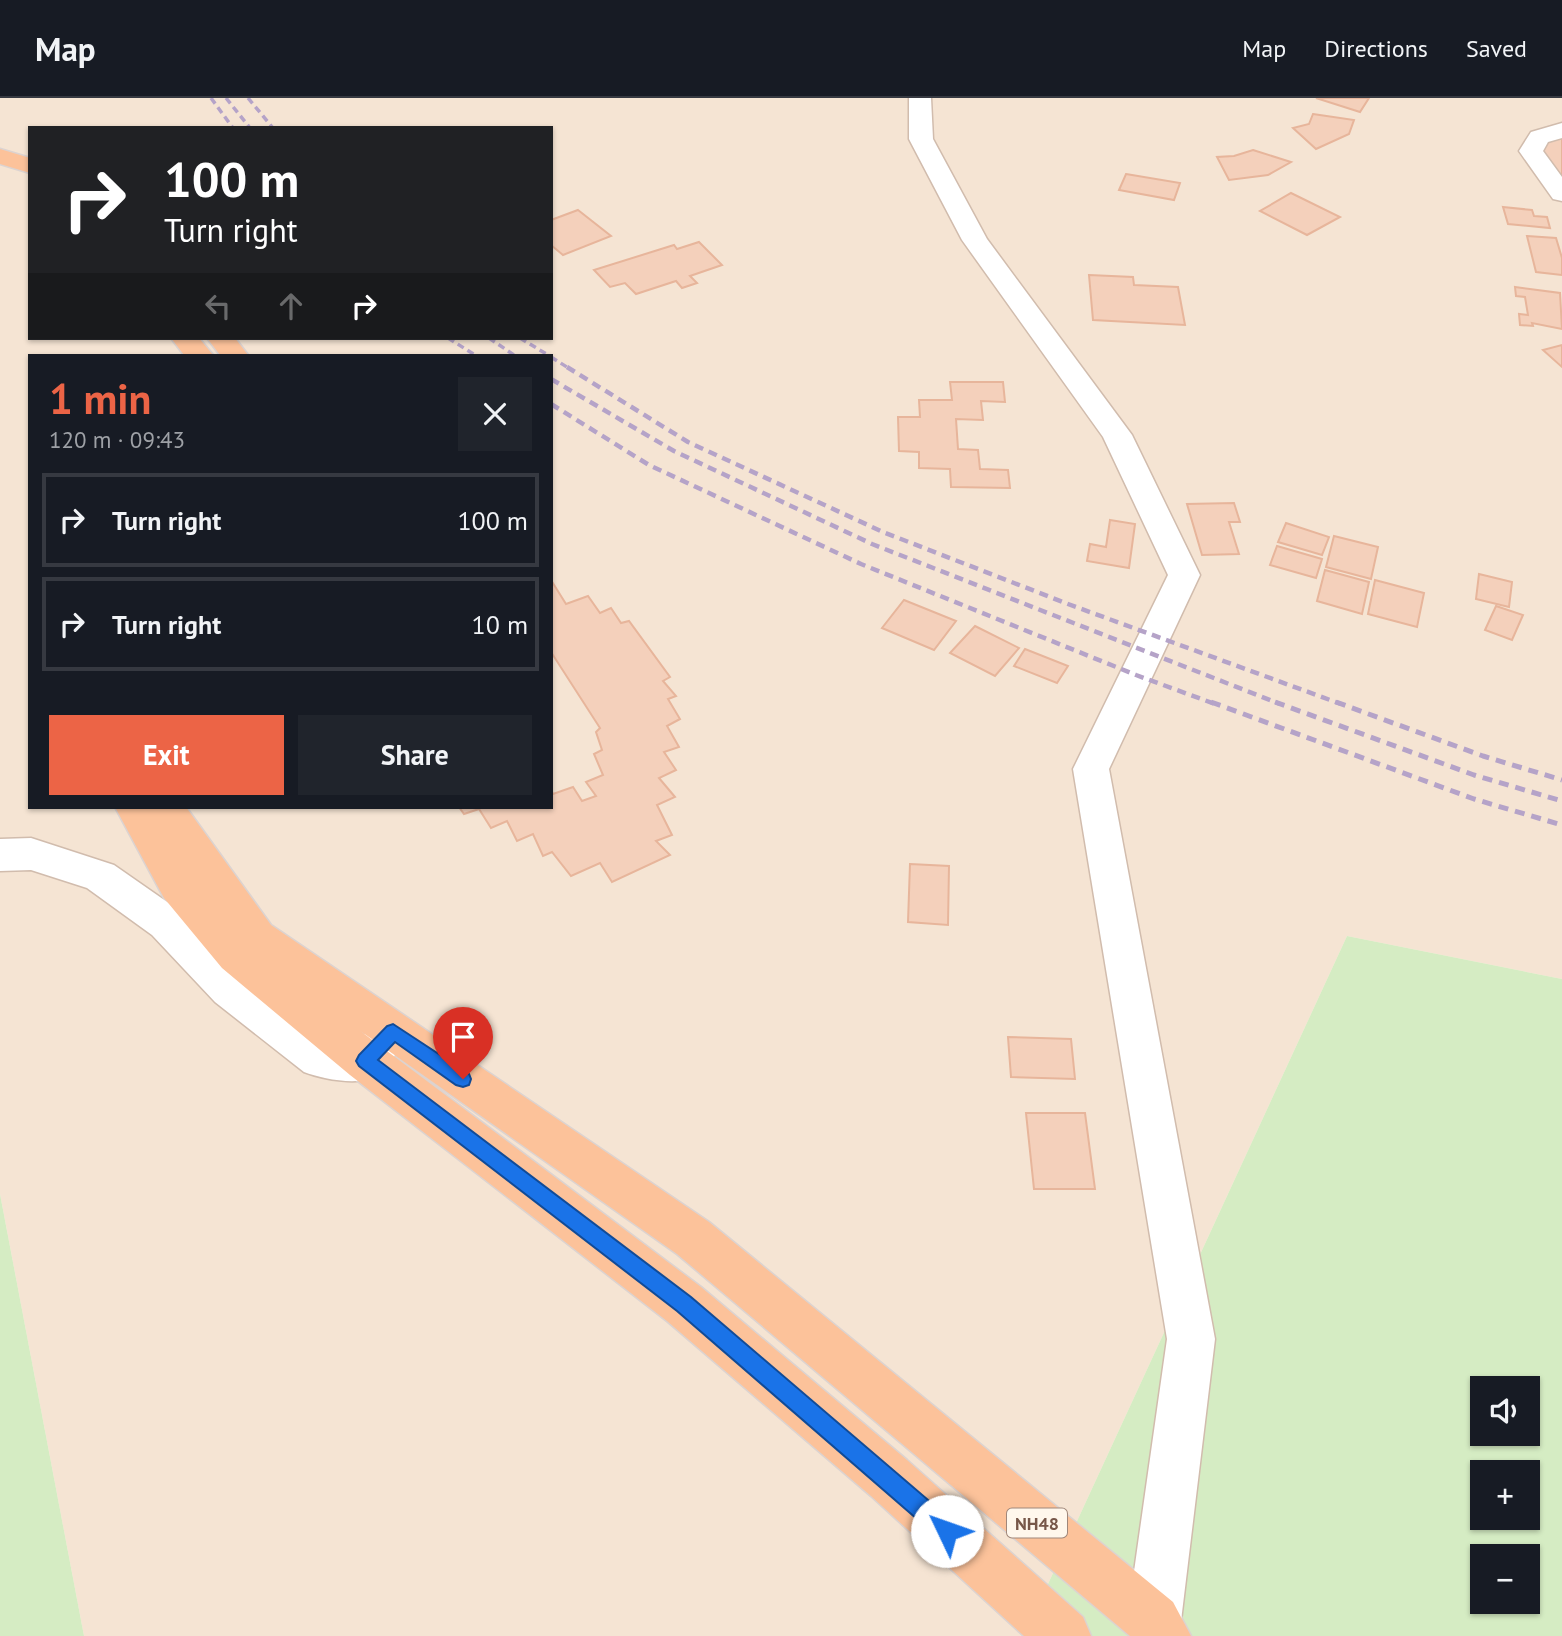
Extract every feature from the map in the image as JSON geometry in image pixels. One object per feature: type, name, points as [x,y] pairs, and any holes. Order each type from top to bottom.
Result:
[{"type":"highway","points":[[0,156],[28,165]]},
{"type":"highway","points":[[0,170],[28,180]]},
{"type":"highway","points":[[187,340],[198,354]]},
{"type":"highway","points":[[223,340],[233,354]]},
{"type":"highway","name":"NH48","points":[[135,809],[178,887],[236,956],[693,1238],[1159,1628]]},
{"type":"highway","name":"NH48","points":[[166,809],[257,937],[379,1046],[889,1478],[1064,1636]]},
{"type":"street","points":[[920,98],[921,139],[975,240],[1117,435],[1184,575],[1091,769],[1191,1339],[1159,1628]]},
{"type":"street","points":[[1562,130],[1539,136],[1531,150],[1562,194]]},
{"type":"street","points":[[0,856],[31,854],[100,876],[166,923],[229,989],[319,1058],[379,1046]]},
{"type":"shaded area","points":[[0,98],[1562,98],[1562,979],[1347,936],[1024,1636],[84,1636],[0,1194]]},
{"type":"green space","points":[[1347,936],[1562,979],[1562,1636],[1024,1636]]},
{"type":"green space","points":[[0,1194],[84,1636],[0,1636]]},
{"type":"building","points":[[1316,98],[1369,98],[1360,112]]},
{"type":"building","points":[[1313,114],[1354,120],[1349,134],[1316,149],[1293,128],[1309,124]]},
{"type":"building","points":[[1562,134],[1562,178],[1539,149],[1540,139]]},
{"type":"building","points":[[1253,150],[1291,162],[1268,175],[1229,180],[1217,157],[1234,156]]},
{"type":"building","points":[[1126,174],[1180,183],[1174,200],[1119,190]]},
{"type":"building","points":[[1291,193],[1340,217],[1307,235],[1260,211]]},
{"type":"building","points":[[1503,207],[1532,210],[1534,216],[1547,217],[1550,228],[1508,224]]},
{"type":"building","points":[[578,210],[611,236],[563,255],[553,247],[553,219]]},
{"type":"building","points":[[1527,236],[1556,238],[1562,258],[1562,275],[1536,272]]},
{"type":"building","points":[[699,242],[722,265],[690,276],[697,283],[682,288],[676,281],[636,294],[625,283],[610,287],[594,270],[674,245],[677,249]]},
{"type":"building","points":[[1089,275],[1133,277],[1134,285],[1178,287],[1185,325],[1093,320]]},
{"type":"building","points":[[1515,287],[1560,293],[1562,329],[1532,323],[1533,326],[1520,325],[1519,314],[1528,315],[1525,297],[1516,296]]},
{"type":"building","points":[[1562,345],[1562,367],[1543,350]]},
{"type":"building","points":[[950,382],[1003,382],[1005,402],[981,401],[983,420],[956,419],[958,449],[978,450],[980,469],[1008,470],[1010,488],[951,487],[950,469],[919,468],[919,452],[899,451],[898,417],[920,417],[919,400],[952,400]]},
{"type":"building","points":[[1234,503],[1240,522],[1229,522],[1239,554],[1202,555],[1187,504]]},
{"type":"building","points":[[1110,520],[1135,524],[1129,568],[1087,561],[1090,544],[1106,547]]},
{"type":"building","points":[[1286,523],[1329,537],[1322,555],[1278,542]]},
{"type":"building","points":[[1334,536],[1378,547],[1371,579],[1326,567]]},
{"type":"building","points":[[1277,546],[1322,559],[1316,578],[1270,565]]},
{"type":"building","points":[[1325,570],[1369,582],[1362,614],[1317,601]]},
{"type":"building","points":[[1479,574],[1512,582],[1509,607],[1476,599]]},
{"type":"building","points":[[1375,580],[1424,593],[1417,627],[1368,614]]},
{"type":"building","points":[[553,583],[566,604],[588,596],[600,613],[611,608],[621,623],[629,621],[670,677],[663,681],[676,696],[668,699],[680,719],[667,726],[679,747],[664,752],[676,770],[659,778],[675,797],[657,805],[672,835],[656,841],[670,855],[612,882],[600,863],[571,876],[552,852],[543,856],[533,834],[517,841],[507,821],[491,828],[479,809],[553,809],[553,794],[573,787],[582,801],[596,796],[586,782],[603,775],[594,754],[602,750],[596,732],[600,728],[553,655]]},
{"type":"building","points":[[904,600],[956,621],[934,650],[882,628]]},
{"type":"building","points":[[1496,606],[1523,615],[1512,640],[1485,630]]},
{"type":"building","points":[[975,626],[1019,648],[995,676],[950,653]]},
{"type":"building","points":[[1025,649],[1068,666],[1057,683],[1014,666]]},
{"type":"building","points":[[460,809],[479,809],[464,814]]},
{"type":"building","points":[[910,864],[949,866],[948,925],[908,922]]},
{"type":"building","points":[[1008,1037],[1071,1039],[1075,1079],[1011,1077]]},
{"type":"building","points":[[1026,1113],[1085,1113],[1095,1189],[1034,1189]]},
{"type":"railway","points":[[211,98],[232,126]]},
{"type":"railway","points":[[226,98],[248,126]]},
{"type":"railway","points":[[248,98],[271,126]]},
{"type":"railway","points":[[451,340],[473,354]]},
{"type":"railway","points":[[492,340],[513,354]]},
{"type":"railway","points":[[523,340],[546,354]]},
{"type":"railway","points":[[553,358],[570,369]]},
{"type":"railway","points":[[567,367],[688,442],[883,532],[1068,604],[1341,704]]},
{"type":"railway","points":[[553,380],[674,451],[872,544],[1280,704]]},
{"type":"railway","points":[[553,405],[649,465],[861,564],[1215,704]]},
{"type":"railway","points":[[1211,702],[1474,799],[1562,825]]},
{"type":"railway","points":[[1275,702],[1474,775],[1562,801]]},
{"type":"railway","points":[[1336,702],[1483,756],[1562,780]]},
{"type":"route","points":[[463,1079],[393,1032],[365,1061],[684,1304],[889,1478],[947,1531]]}]
